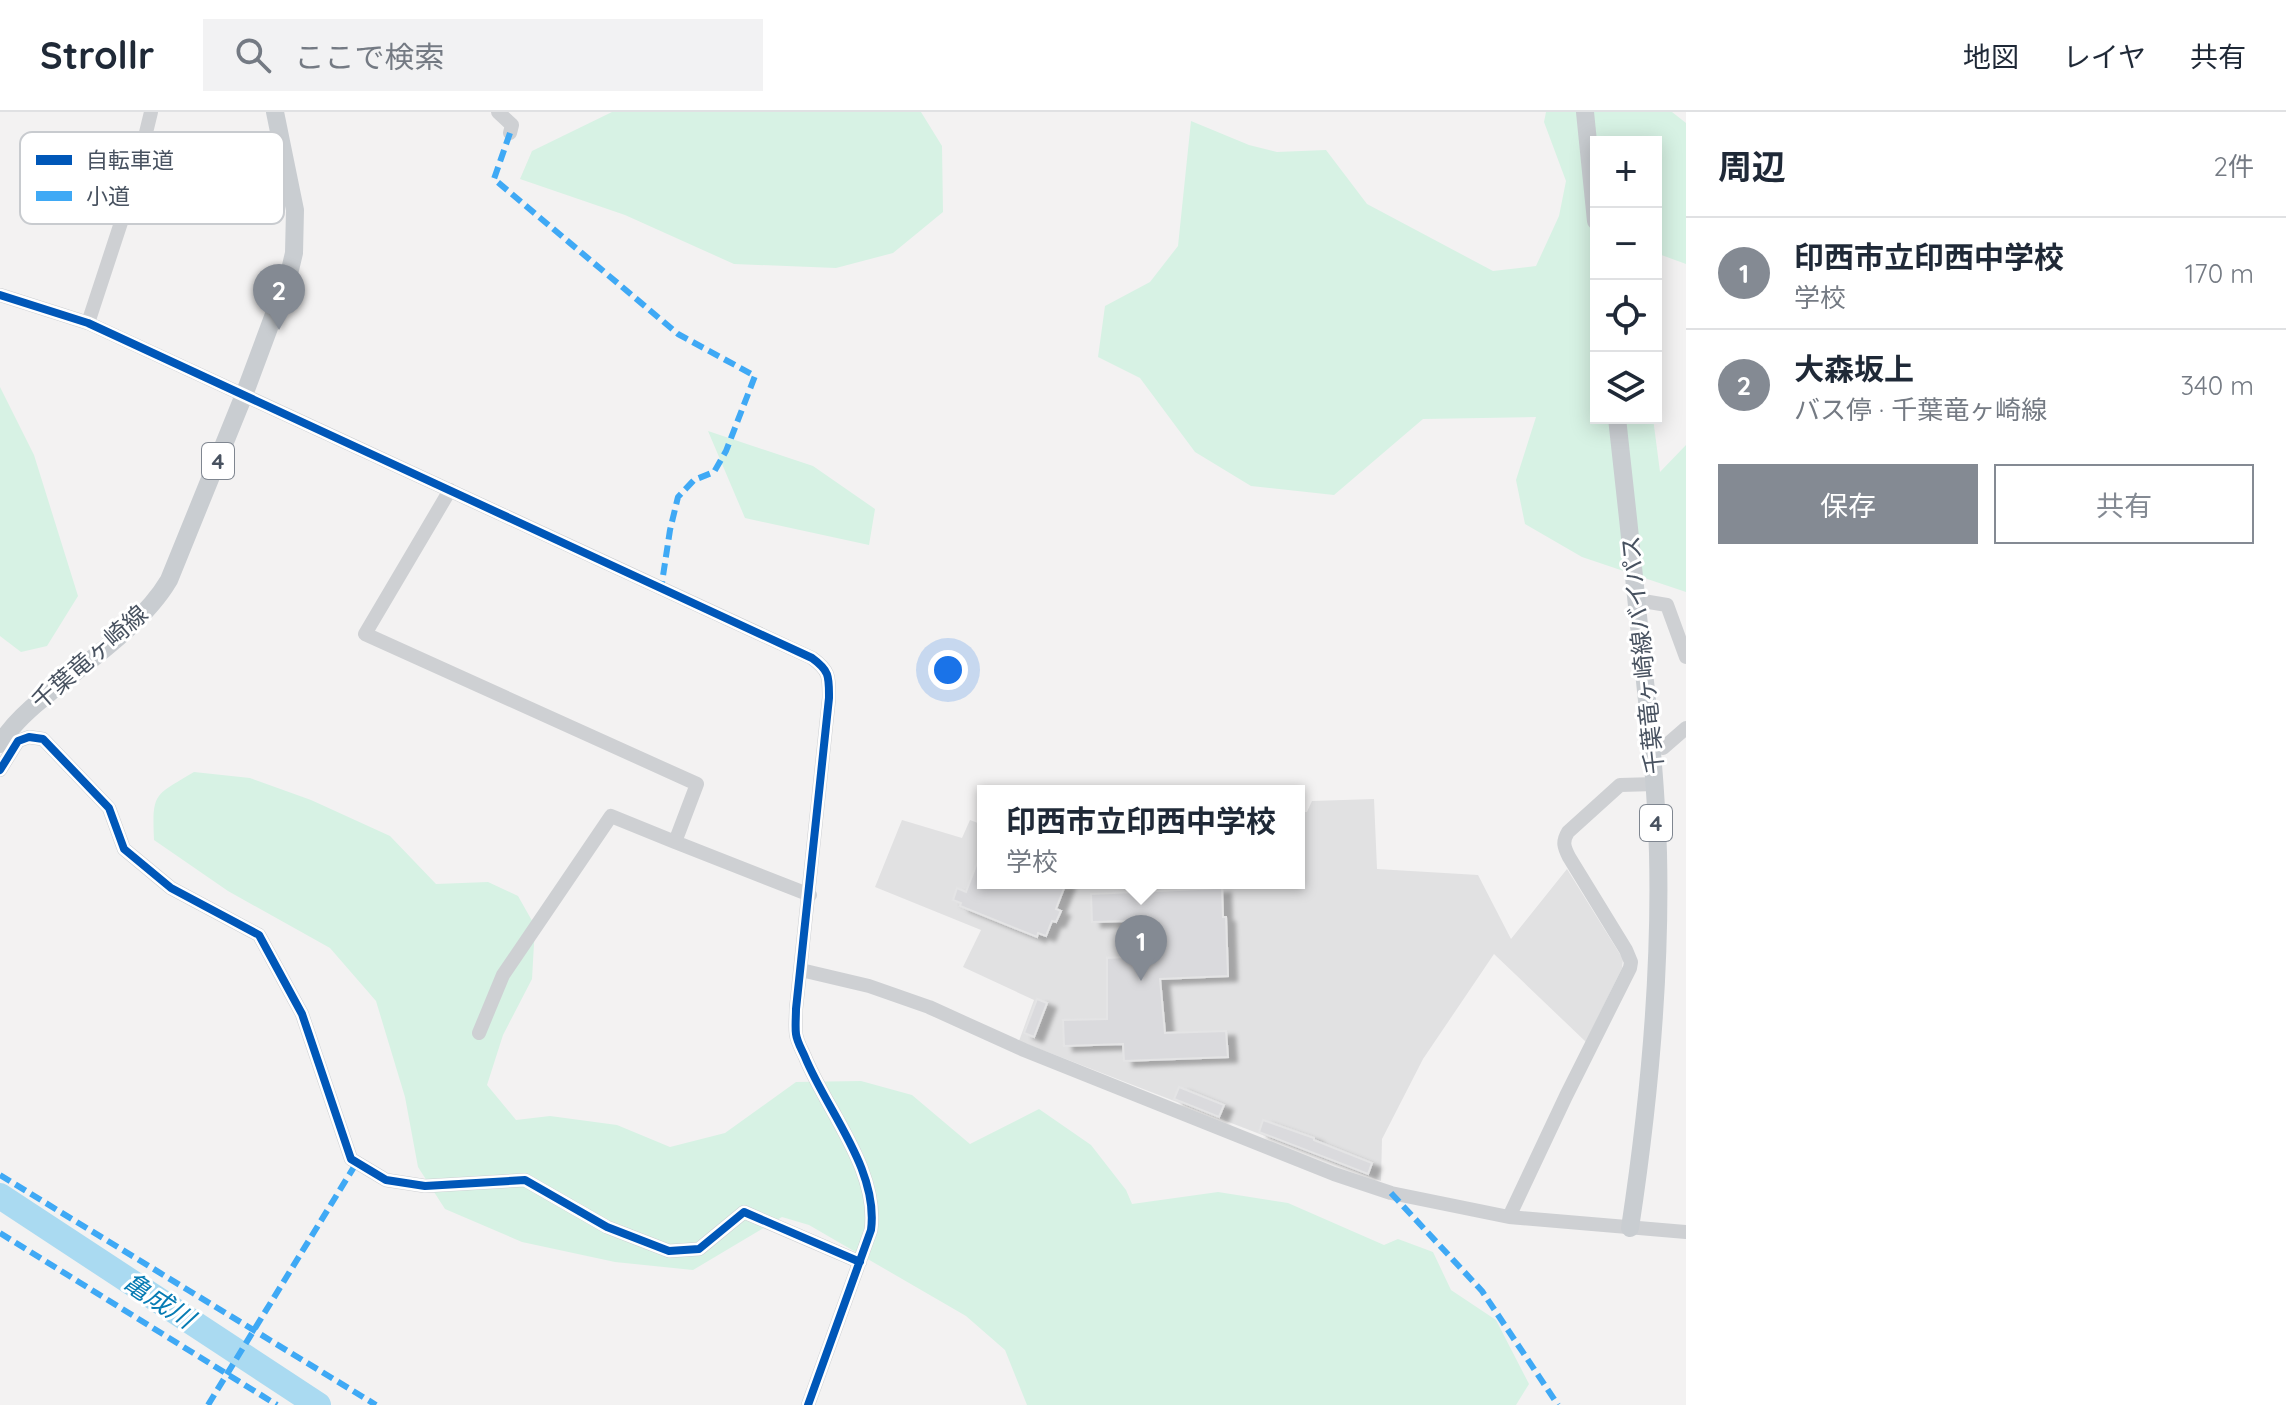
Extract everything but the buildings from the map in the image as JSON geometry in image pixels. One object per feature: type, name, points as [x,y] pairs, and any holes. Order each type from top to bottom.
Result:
[{"type":"main road","name":"千葉竜ヶ崎線","points":[[275,112],[279,132]]},
{"type":"main road","points":[[1585,112],[1595,208]]},
{"type":"main road","name":"千葉竜ヶ崎線","points":[[0,744],[25,713],[132,624],[162,591],[285,290],[294,253],[295,210],[284,152]]},
{"type":"main road","name":"千葉竜ヶ崎線バイパス","points":[[1618,424],[1655,784],[1658,851],[1657,980],[1647,1108],[1630,1228]]},
{"type":"street","points":[[146,132],[151,112]]},
{"type":"street","points":[[498,112],[512,125],[510,133]]},
{"type":"street","points":[[88,323],[121,224]]},
{"type":"street","points":[[0,295],[88,323],[812,658],[825,667],[829,677],[829,698],[796,1009],[796,1034],[860,1165],[873,1214],[871,1230],[808,1405]]},
{"type":"street","points":[[450,490],[365,634],[697,784],[675,842]]},
{"type":"street","points":[[1637,600],[1667,605],[1686,657]]},
{"type":"street","points":[[1663,748],[1686,728]]},
{"type":"street","points":[[0,770],[18,741],[29,737],[43,739],[109,808],[124,849],[171,888],[259,935],[302,1014],[351,1159],[386,1180],[425,1186],[525,1180],[607,1227],[669,1251],[699,1249],[744,1212],[860,1262]]},
{"type":"street","points":[[1509,1217],[1631,962],[1569,857],[1563,839],[1620,785],[1655,784]]},
{"type":"street","points":[[479,1033],[503,975],[611,816],[810,895]]},
{"type":"street","points":[[801,970],[869,986],[919,1003],[1024,1050],[1334,1174],[1391,1193],[1509,1217],[1686,1232]]},
{"type":"shaded area","points":[[1374,799],[1377,869],[1478,875],[1511,939],[1567,869],[1623,959],[1622,968],[1586,1042],[1494,954],[1423,1059],[1382,1139],[1381,1181],[1019,1041],[1034,1000],[963,967],[981,930],[875,887],[902,820],[962,838],[970,820],[977,823],[977,889],[1305,889],[1305,812],[1312,801]]},
{"type":"green space","points":[[612,112],[921,112],[942,146],[943,212],[893,253],[836,268],[734,264],[625,215],[520,179],[532,151]]},
{"type":"green space","points":[[1546,112],[1672,112],[1686,123],[1686,264],[1662,255],[1662,136],[1590,136],[1590,424],[1654,424],[1660,472],[1686,445],[1686,592],[1582,557],[1525,524],[1516,480],[1536,417],[1423,419],[1334,495],[1251,486],[1195,452],[1140,378],[1098,357],[1105,306],[1150,282],[1178,246],[1191,121],[1249,145],[1277,152],[1326,150],[1367,204],[1493,271],[1536,266],[1559,216],[1566,181],[1544,122]]},
{"type":"green space","points":[[0,387],[34,455],[78,596],[47,646],[21,652],[0,636]]},
{"type":"green space","points":[[708,431],[813,466],[875,509],[869,545],[745,518]]},
{"type":"green space","points":[[194,772],[250,778],[311,800],[390,836],[436,884],[488,882],[518,896],[535,926],[532,979],[503,1035],[487,1085],[516,1120],[550,1116],[617,1125],[670,1147],[725,1133],[796,1082],[861,1081],[912,1095],[970,1144],[1039,1109],[1091,1145],[1126,1190],[1132,1204],[1218,1192],[1288,1203],[1384,1245],[1398,1239],[1433,1252],[1451,1290],[1496,1320],[1529,1384],[1516,1405],[1027,1405],[1005,1350],[966,1316],[809,1225],[782,1217],[693,1270],[615,1262],[522,1242],[445,1209],[418,1167],[405,1097],[376,1001],[330,948],[228,891],[154,840],[154,812],[158,797]]},
{"type":"waterway","name":"亀成川","points":[[0,1196],[318,1405]]},
{"type":"marked path","points":[[510,133],[494,179],[678,334],[755,376],[726,451],[714,472],[694,480],[678,497],[661,589]]},
{"type":"marked path","points":[[208,1405],[357,1162]]},
{"type":"marked path","points":[[0,1175],[376,1405]]},
{"type":"marked path","points":[[1391,1193],[1482,1291],[1558,1405]]},
{"type":"marked path","points":[[0,1233],[277,1405]]},
{"type":"cycle path","points":[[0,295],[88,323],[812,658],[825,671],[829,698],[796,1031],[798,1043],[814,1077],[859,1163],[867,1185],[871,1230],[808,1405]]},
{"type":"cycle path","points":[[0,770],[18,741],[29,737],[43,739],[109,808],[124,849],[171,888],[259,935],[302,1014],[351,1159],[386,1180],[425,1186],[525,1180],[607,1227],[669,1251],[699,1249],[744,1212],[860,1262]]},
{"type":"place","name":"大森坂上","points":[[279,330]]},
{"type":"place","name":"印西市立印西中学校","points":[[1141,981]]}]
